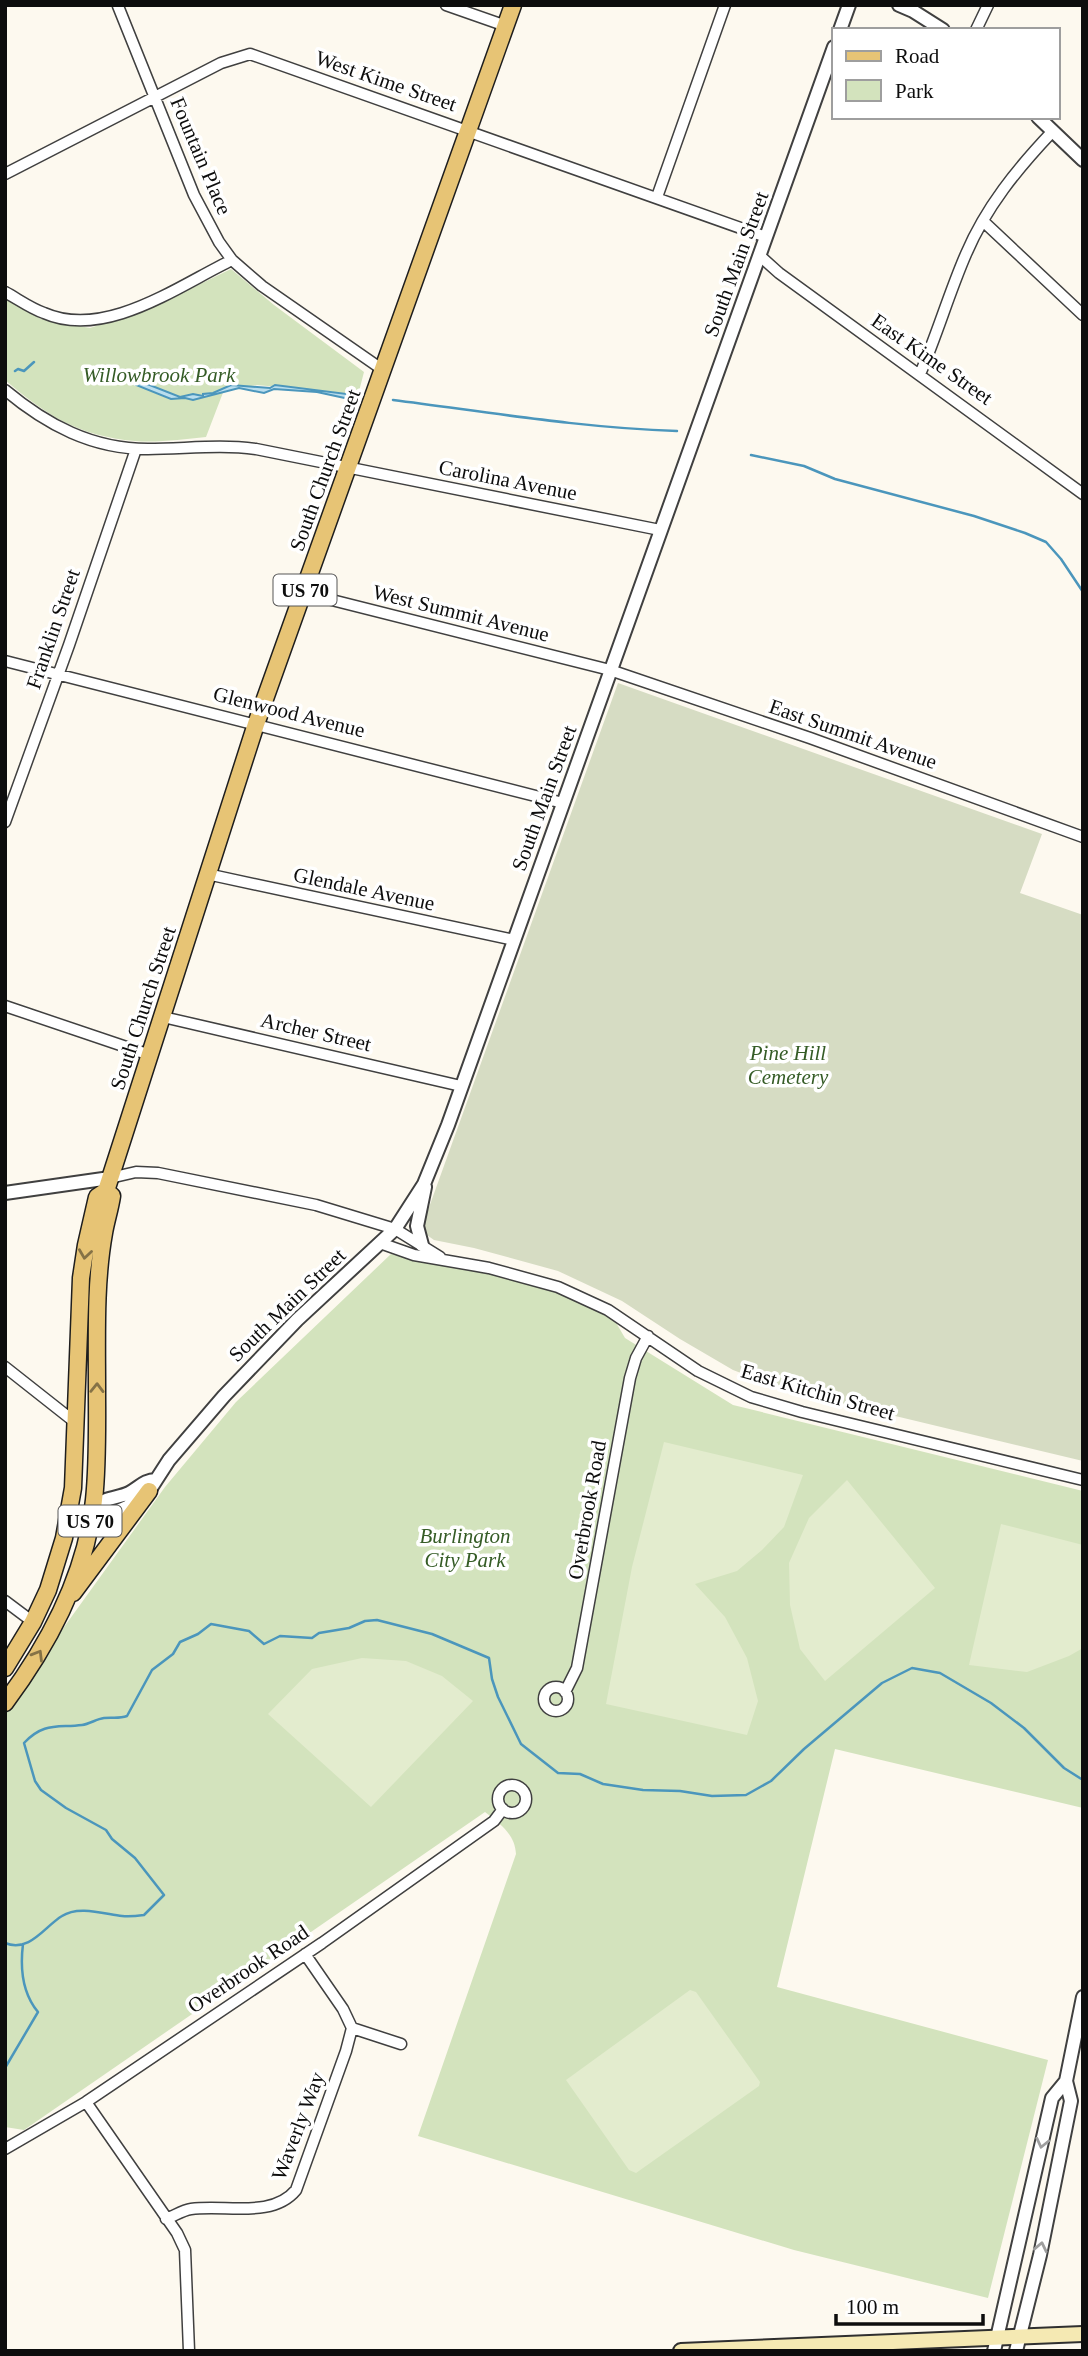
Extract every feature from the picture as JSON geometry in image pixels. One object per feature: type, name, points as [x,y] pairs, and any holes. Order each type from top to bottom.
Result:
[{"type":"main road","name":"South Church Street","points":[[5,1668],[33,1622],[48,1590],[66,1526],[73,1488],[81,1278],[97,1197],[108,1185],[256,724],[513,5]]},
{"type":"main road","name":"South Church Street","points":[[5,1703],[35,1661],[65,1603],[83,1552],[93,1506],[99,1290],[104,1233],[112,1196],[108,1185]]},
{"type":"main road","points":[[48,1590],[64,1572],[81,1515],[93,1506],[83,1496],[84,1450],[75,1441]]},
{"type":"main road","points":[[65,1603],[153,1485]]},
{"type":"main road","points":[[681,2351],[1018,2344],[1083,2334]]},
{"type":"street","points":[[446,5],[506,26]]},
{"type":"street","points":[[657,197],[725,5]]},
{"type":"street","points":[[841,28],[849,5]]},
{"type":"street","points":[[899,5],[939,28]]},
{"type":"street","points":[[977,28],[988,5]]},
{"type":"street","name":"Fountain Place","points":[[116,6],[200,208],[232,260],[291,308],[383,370]]},
{"type":"street","name":"South Main Street","points":[[93,1506],[102,1512],[113,1513],[139,1500],[224,1395],[297,1320],[395,1228],[428,1174],[832,53]]},
{"type":"street","name":"West Kime Street","points":[[5,174],[222,63],[250,54],[766,237]]},
{"type":"street","points":[[1040,119],[1083,160]]},
{"type":"street","points":[[920,374],[966,253],[995,199],[1052,132]]},
{"type":"street","points":[[984,222],[1083,315]]},
{"type":"street","name":"East Kime Street","points":[[759,255],[779,273],[1083,494]]},
{"type":"street","points":[[5,292],[55,317],[68,320],[106,319],[158,297],[232,260]]},
{"type":"street","name":"Carolina Avenue","points":[[5,390],[66,432],[97,443],[136,449],[233,446],[660,530]]},
{"type":"street","name":"Franklin Street","points":[[5,822],[136,449]]},
{"type":"street","name":"West Summit Avenue","points":[[304,593],[610,670]]},
{"type":"street","name":"Glenwood Avenue","points":[[5,661],[563,803]]},
{"type":"street","name":"East Summit Avenue","points":[[610,670],[810,738],[1083,837]]},
{"type":"street","name":"Glendale Avenue","points":[[207,874],[514,940]]},
{"type":"street","points":[[5,1006],[150,1055]]},
{"type":"street","name":"Archer Street","points":[[163,1017],[461,1086]]},
{"type":"street","name":"East Kitchin Street","points":[[108,1185],[136,1172],[158,1173],[316,1205],[395,1228],[443,1259]]},
{"type":"street","points":[[422,1245],[417,1226],[428,1174]]},
{"type":"street","points":[[5,1193],[108,1185]]},
{"type":"street","name":"East Kitchin Street","points":[[380,1243],[414,1255],[489,1268],[558,1286],[608,1310],[698,1371],[751,1398],[1083,1480]]},
{"type":"street","name":"Overbrook Road","points":[[565,1692],[577,1668],[629,1378],[648,1336]]},
{"type":"street","points":[[5,1367],[76,1423]]},
{"type":"street","points":[[5,1601],[33,1622]]},
{"type":"street","name":"Overbrook Road","points":[[5,2149],[86,2102],[305,1954],[494,1821],[502,1809]]},
{"type":"street","points":[[305,1954],[343,2009],[352,2028],[401,2045]]},
{"type":"street","points":[[1018,2344],[1040,2255],[1071,2101],[1066,2081],[1083,1997]]},
{"type":"street","name":"Waverly Way","points":[[166,2219],[190,2209],[274,2206],[290,2198],[305,2169],[352,2028]]},
{"type":"street","points":[[996,2344],[1052,2098],[1066,2081]]},
{"type":"street","points":[[86,2102],[177,2233],[185,2250],[189,2351]]},
{"type":"green space","name":"Willowbrook Park","points":[[231,269],[274,305],[364,372],[357,399],[310,390],[257,385],[224,390],[206,437],[144,441],[115,438],[80,429],[50,414],[5,380],[5,298],[41,319],[90,328],[155,306]]},
{"type":"green space","name":"Pine Hill Cemetery","points":[[618,683],[1042,834],[1020,893],[1083,915],[1083,1461],[783,1389],[733,1370],[622,1301],[558,1271],[434,1240],[424,1233],[423,1224]]},
{"type":"green space","name":"Burlington City Park","points":[[391,1254],[429,1263],[441,1261],[558,1289],[608,1309],[625,1338],[733,1405],[1083,1491],[1083,1808],[835,1749],[777,1987],[1048,2060],[988,2298],[794,2250],[418,2136],[516,1854],[510,1835],[485,1812],[24,2130],[5,2127],[5,1709],[165,1487],[236,1402]]},
{"type":"green space","points":[[664,1442],[803,1475],[784,1527],[762,1550],[737,1571],[695,1584],[725,1617],[747,1658],[758,1701],[747,1735],[606,1704],[632,1567]]},
{"type":"green space","points":[[847,1480],[935,1588],[825,1681],[800,1649],[790,1605],[789,1563],[809,1518]]},
{"type":"green space","points":[[1001,1524],[1083,1545],[1083,1648],[1027,1672],[969,1665]]},
{"type":"green space","points":[[362,1658],[406,1661],[442,1676],[473,1701],[371,1807],[268,1714],[312,1669]]},
{"type":"green space","points":[[690,1990],[696,1992],[760,2082],[759,2086],[636,2173],[629,2170],[566,2080]]},
{"type":"water","points":[[107,370],[180,397],[193,394],[203,396],[231,385],[270,388],[275,385],[355,395],[354,400],[317,392],[274,389],[264,393],[239,388],[193,400],[171,399],[136,385]]},
{"type":"waterway","points":[[15,371],[24,371],[34,362]]},
{"type":"waterway","points":[[393,400],[570,423],[677,431]]},
{"type":"waterway","points":[[751,455],[804,466],[835,479],[974,516],[1025,533],[1046,542],[1083,592]]},
{"type":"waterway","points":[[5,1943],[14,1945],[30,1941],[62,1916],[76,1911],[125,1916],[144,1915],[164,1895],[135,1858],[112,1839],[106,1830],[66,1808],[41,1790],[35,1781],[24,1743],[45,1729],[127,1716],[152,1670],[173,1654],[180,1642],[198,1634],[211,1624],[249,1631],[264,1644],[280,1636],[312,1638],[319,1633],[377,1620],[432,1634],[489,1658],[498,1697],[521,1744],[558,1773],[580,1774],[603,1784],[712,1796],[746,1795],[771,1781],[804,1749],[882,1683],[912,1668],[940,1673],[991,1703],[1024,1728],[1064,1768],[1083,1780]]},
{"type":"waterway","points":[[5,2068],[38,2012],[29,1997],[24,1980],[23,1944]]}]
